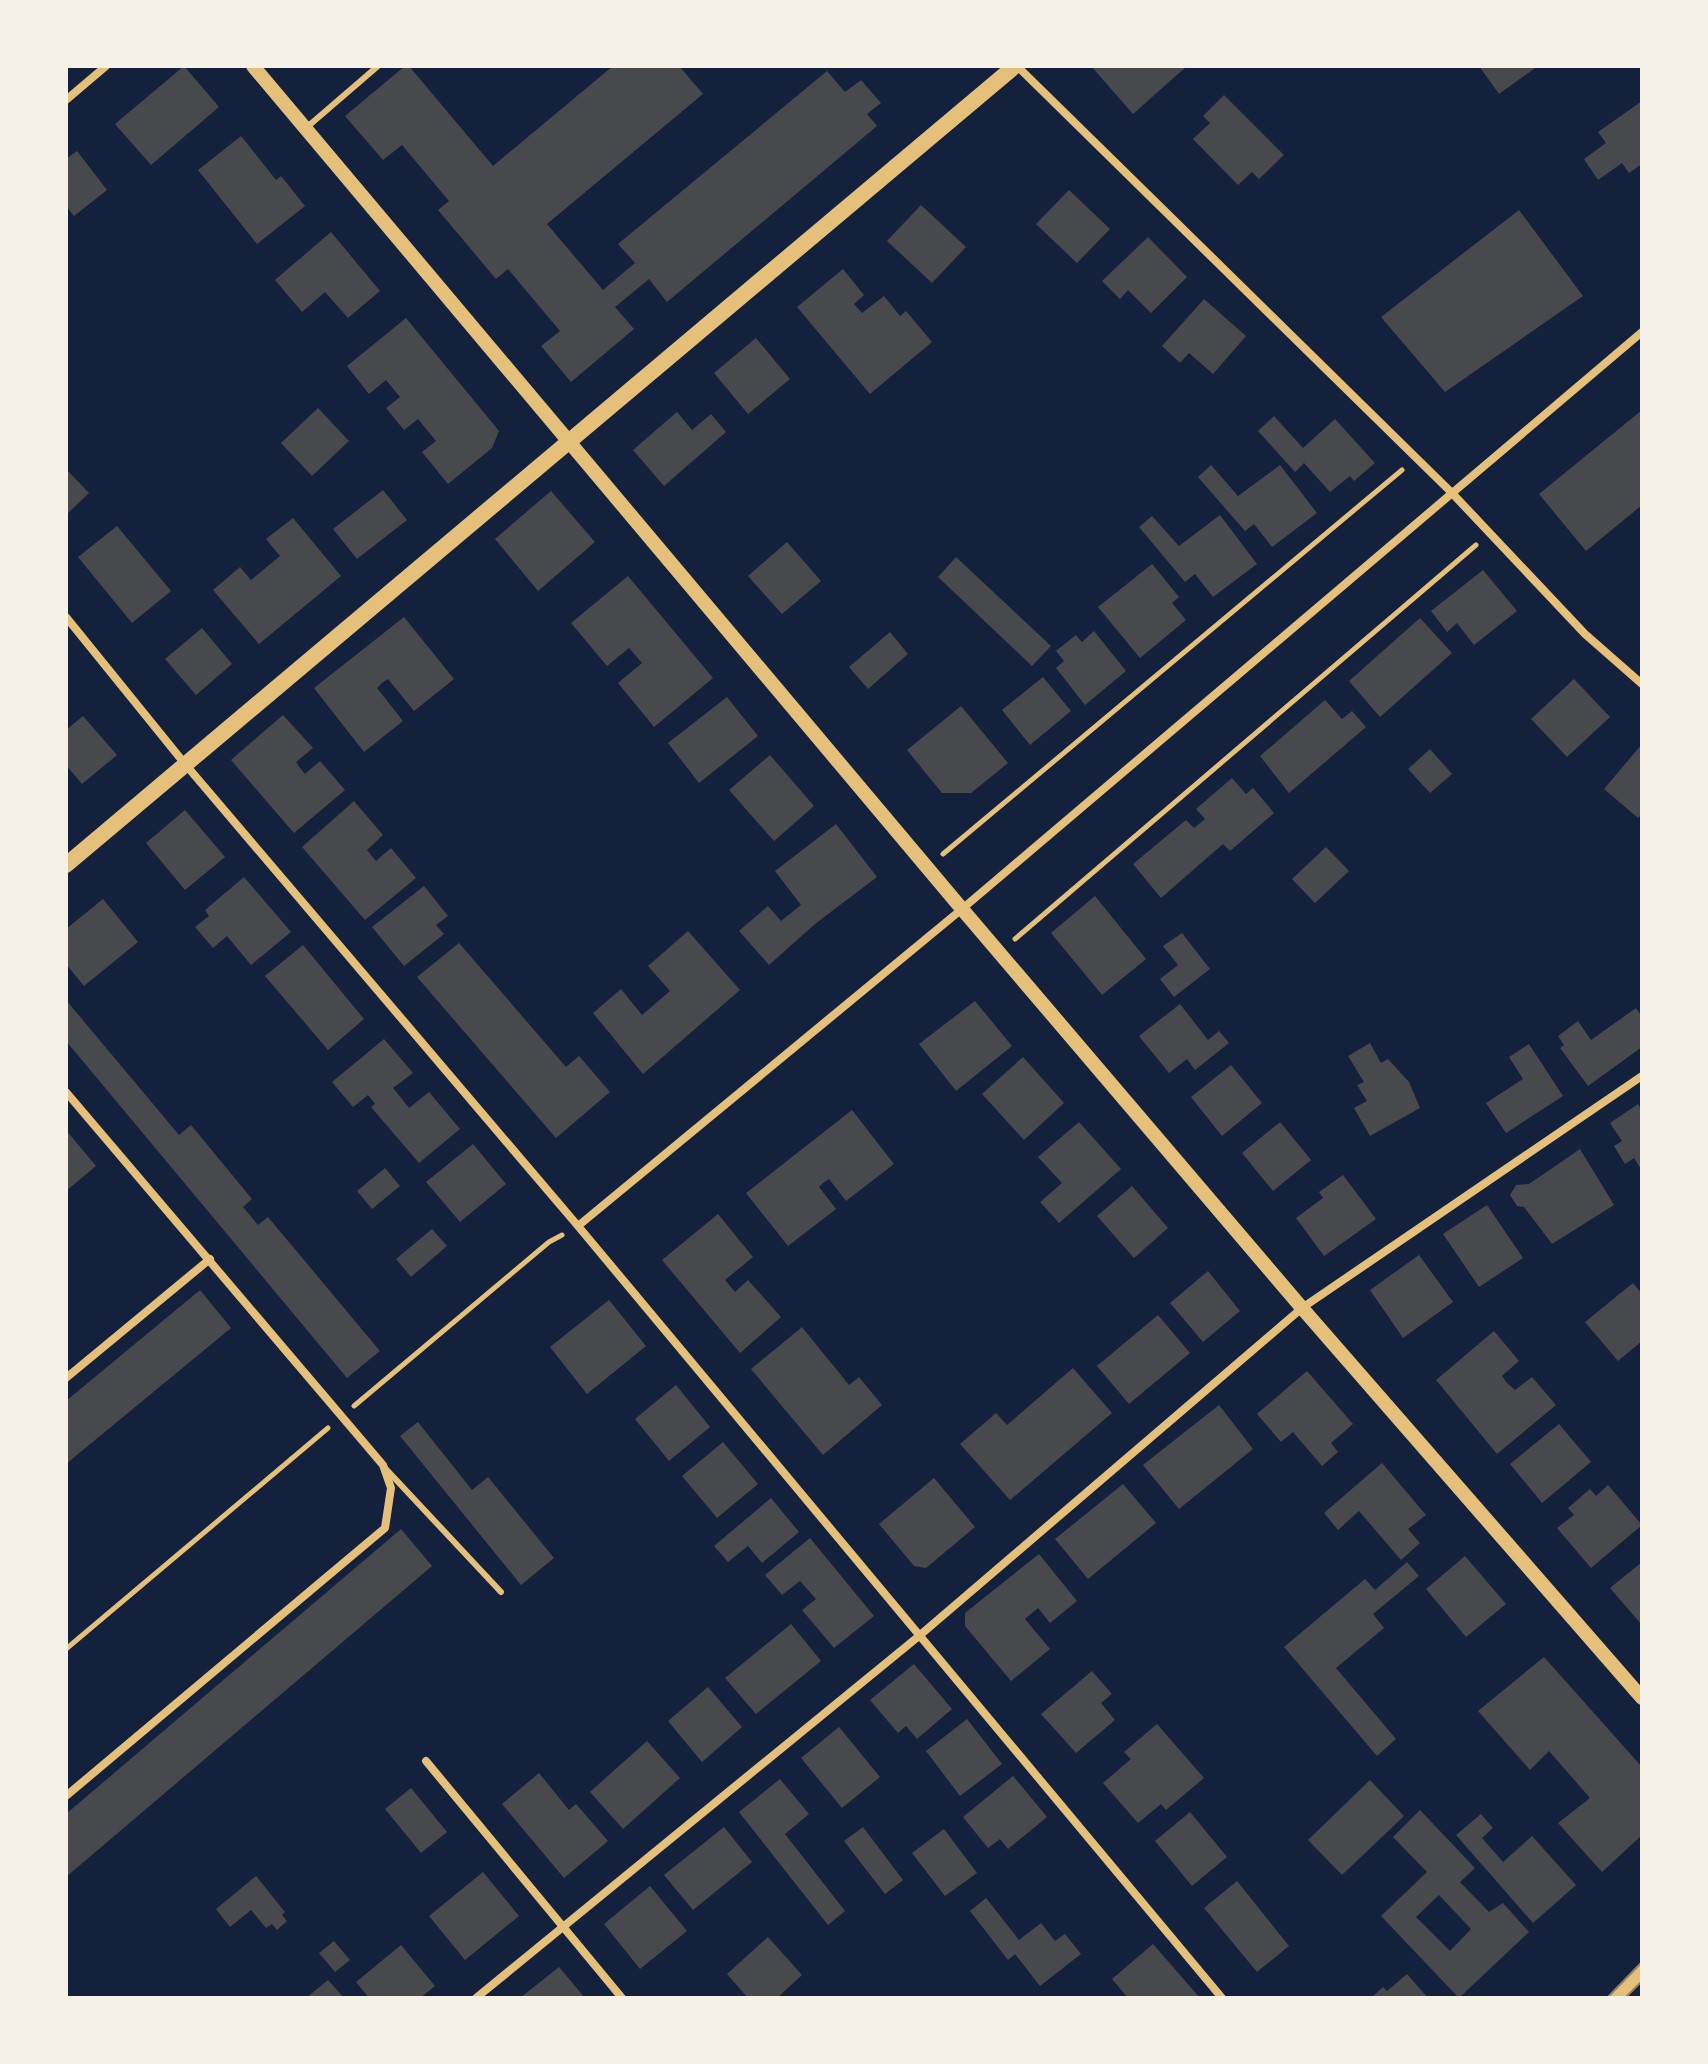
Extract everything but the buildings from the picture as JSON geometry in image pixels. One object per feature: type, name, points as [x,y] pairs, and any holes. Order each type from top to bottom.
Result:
[{"type":"main road","points":[[66,865],[1016,66]]},
{"type":"street","points":[[66,100],[106,66]]},
{"type":"street","points":[[253,66],[962,909],[1302,1308],[1642,1698]]},
{"type":"street","points":[[1016,66],[1451,492],[1585,634],[1642,684]]},
{"type":"street","points":[[578,1226],[962,909],[1642,332]]},
{"type":"street","points":[[66,617],[185,764],[578,1226],[1222,1998]]},
{"type":"street","points":[[476,1998],[919,1636],[1302,1308],[1642,1076]]},
{"type":"street","points":[[66,1796],[385,1528],[391,1488],[383,1465],[210,1259],[68,1098]]},
{"type":"street","points":[[66,1378],[210,1259]]},
{"type":"street","points":[[426,1761],[622,1998]]},
{"type":"street","points":[[1616,1998],[1642,1971]]},
{"type":"lane","points":[[306,128],[378,66]]},
{"type":"lane","points":[[383,1465],[501,1592]]},
{"type":"path","points":[[927,867],[1416,458]]},
{"type":"path","points":[[999,952],[1490,533]]},
{"type":"path","points":[[66,1649],[549,1242],[578,1226]]},
{"type":"tram line","points":[[1607,1998],[1642,1962]]},
{"type":"tram line","points":[[1625,1998],[1642,1981]]}]
